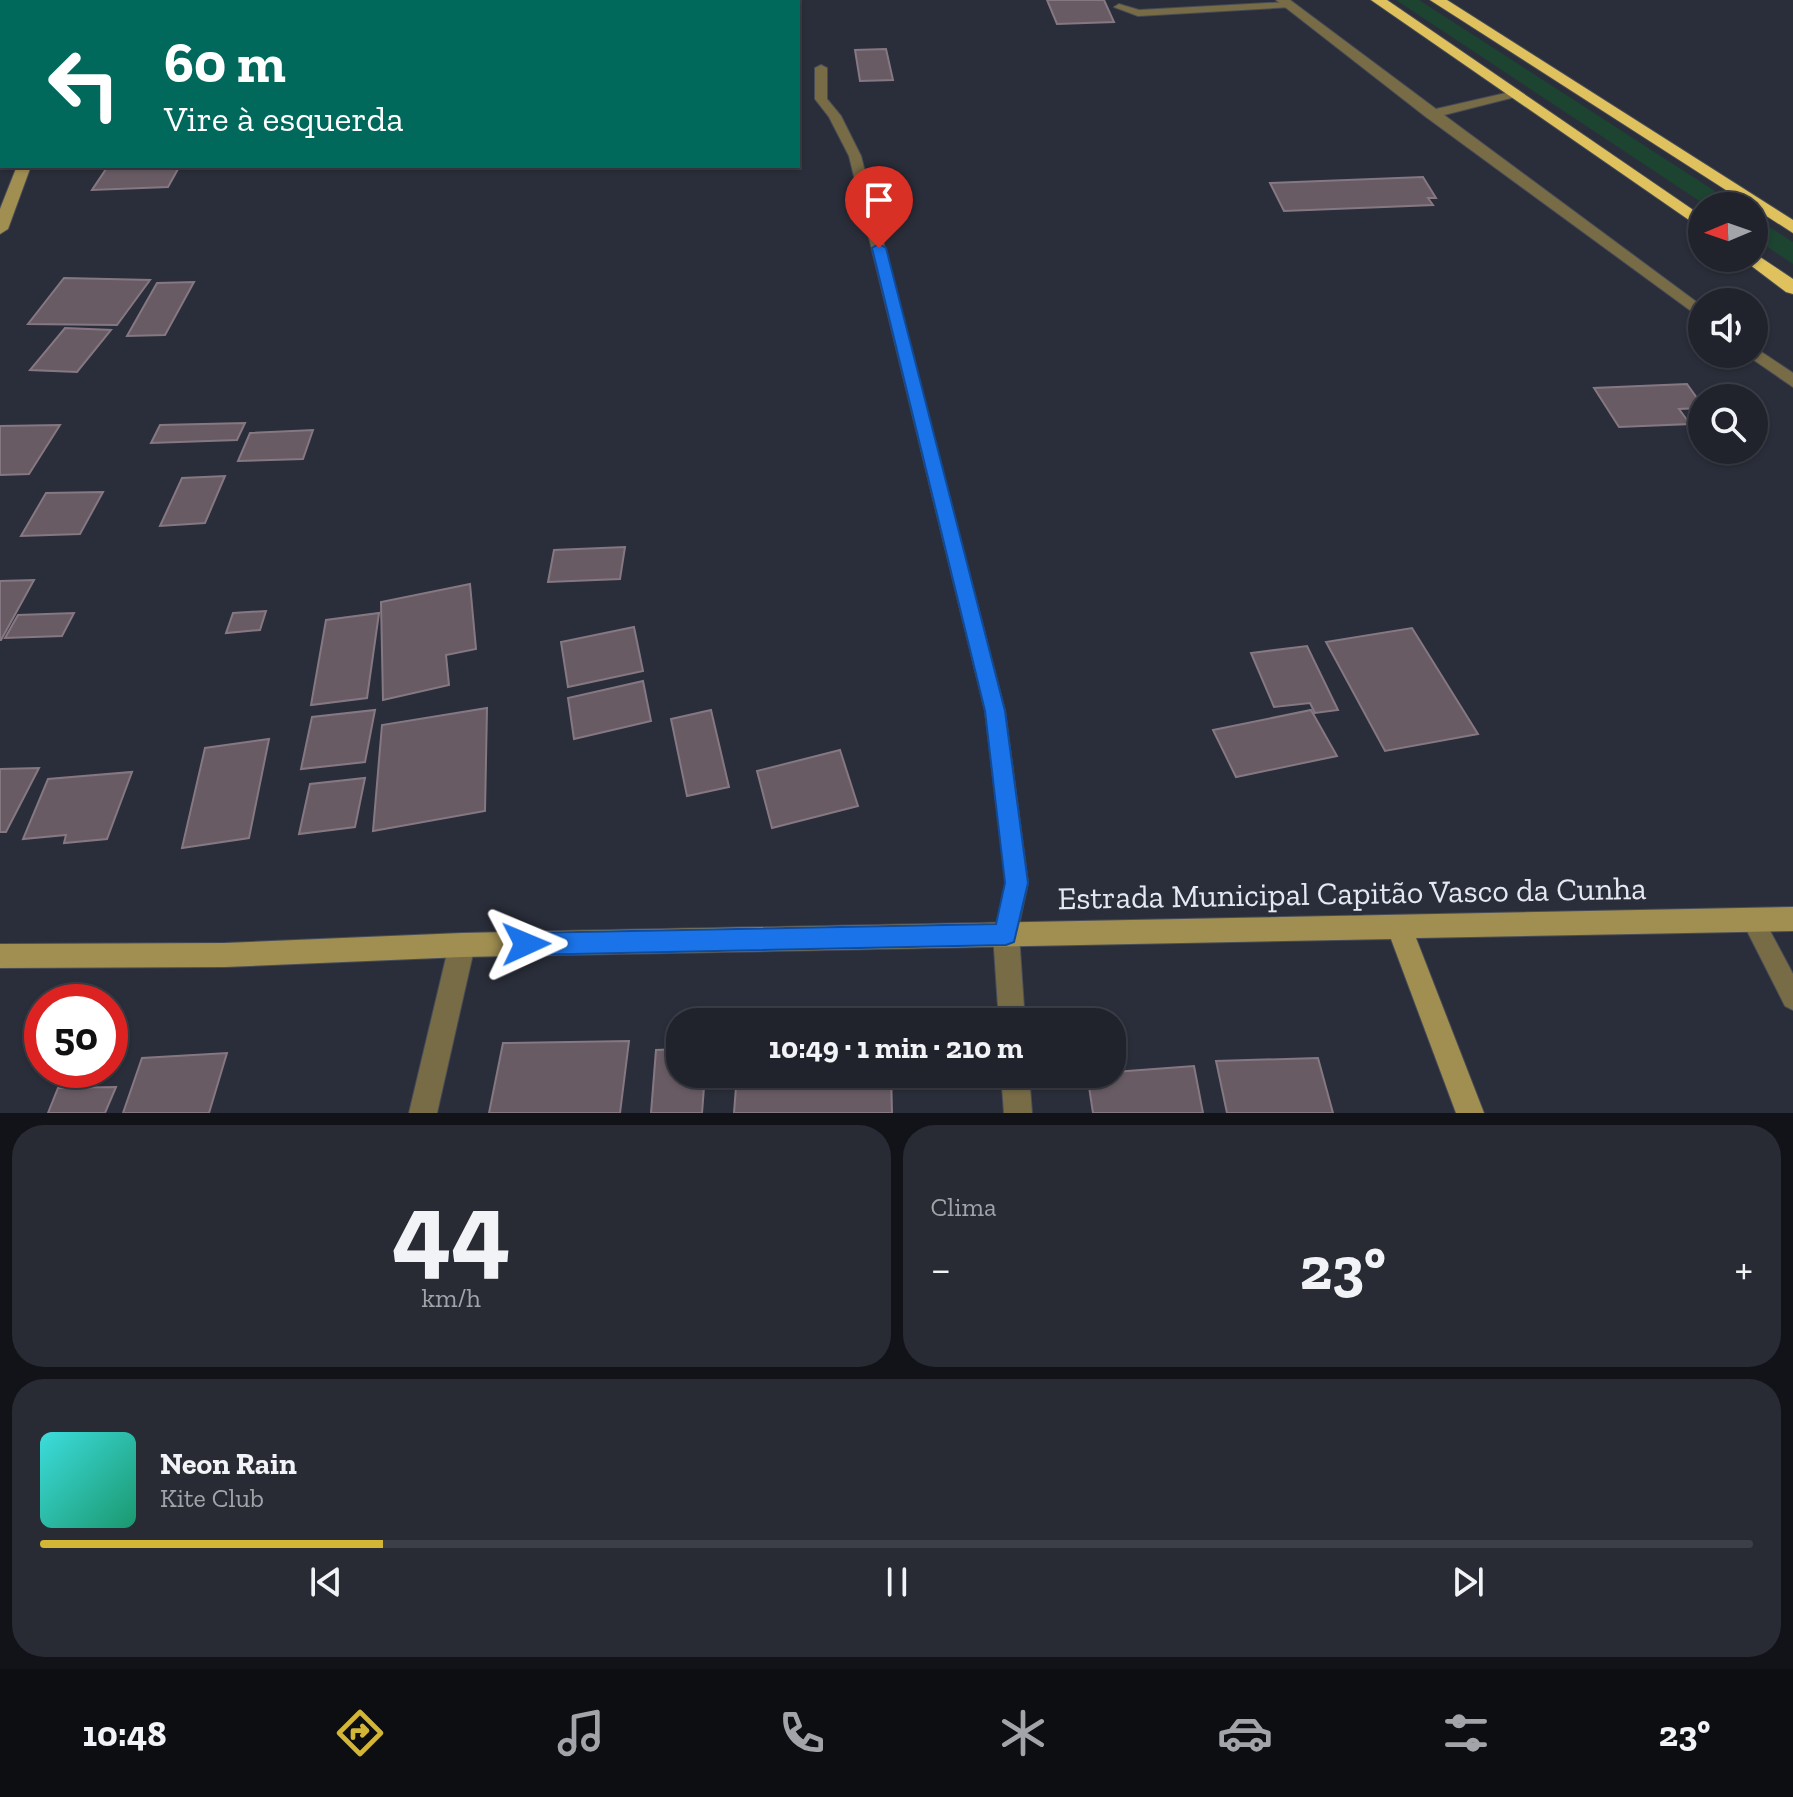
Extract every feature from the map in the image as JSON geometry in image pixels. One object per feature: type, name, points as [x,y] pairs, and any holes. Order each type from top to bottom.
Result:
[{"type":"highway","points":[[1378,0],[1688,214]]},
{"type":"highway","points":[[1437,0],[1793,228]]},
{"type":"highway","points":[[1768,271],[1793,288]]},
{"type":"main road","points":[[0,229],[23,168]]},
{"type":"main road","name":"Estrada Municipal Capitão Vasco da Cunha","points":[[0,956],[225,955],[462,945],[1793,919]]},
{"type":"main road","points":[[1399,927],[1470,1113]]},
{"type":"street","points":[[1285,2],[1688,304]]},
{"type":"street","points":[[1431,114],[1514,93]]},
{"type":"street","points":[[1768,362],[1793,381]]},
{"type":"street","points":[[1006,934],[1011,1008]]},
{"type":"street","points":[[423,1113],[462,945]]},
{"type":"street","points":[[1016,1088],[1018,1113]]},
{"type":"lane","points":[[1119,7],[1138,13],[1285,2]]},
{"type":"lane","points":[[821,68],[821,99],[835,116],[855,156],[995,711],[1017,883],[1006,934]]},
{"type":"lane","points":[[1752,919],[1793,998]]},
{"type":"green space","points":[[1396,0],[1419,0],[1716,192],[1688,193]]},
{"type":"green space","points":[[1768,226],[1793,242],[1793,264],[1768,247]]},
{"type":"building","points":[[1047,0],[1104,0],[1114,22],[1057,24]]},
{"type":"building","points":[[886,49],[893,80],[860,81],[855,50]]},
{"type":"building","points":[[107,168],[181,168],[168,187],[92,190]]},
{"type":"building","points":[[1423,177],[1436,198],[1428,198],[1433,205],[1284,211],[1270,183]]},
{"type":"building","points":[[64,278],[150,280],[117,325],[28,324]]},
{"type":"building","points":[[194,282],[165,335],[127,336],[157,283]]},
{"type":"building","points":[[65,328],[111,330],[77,372],[30,370]]},
{"type":"building","points":[[1687,384],[1688,409],[1679,409],[1688,424],[1619,427],[1594,388]]},
{"type":"building","points":[[245,423],[237,440],[151,443],[160,425]]},
{"type":"building","points":[[60,425],[29,474],[0,475],[0,426]]},
{"type":"building","points":[[313,430],[303,459],[238,461],[250,433]]},
{"type":"building","points":[[225,476],[205,523],[160,526],[182,478]]},
{"type":"building","points":[[103,492],[80,534],[21,536],[46,493]]},
{"type":"building","points":[[625,547],[620,579],[548,582],[554,550]]},
{"type":"building","points":[[34,580],[1,640],[0,640],[0,581]]},
{"type":"building","points":[[470,584],[476,649],[446,655],[449,685],[383,700],[381,602]]},
{"type":"building","points":[[266,611],[260,630],[226,633],[233,613]]},
{"type":"building","points":[[74,613],[62,636],[5,638],[18,615]]},
{"type":"building","points":[[379,613],[367,698],[311,705],[326,620]]},
{"type":"building","points":[[634,627],[643,671],[568,687],[561,642]]},
{"type":"building","points":[[1412,628],[1478,734],[1385,751],[1326,642]]},
{"type":"building","points":[[1307,646],[1338,710],[1315,713],[1310,703],[1274,707],[1251,653]]},
{"type":"building","points":[[643,681],[651,721],[574,739],[568,698]]},
{"type":"building","points":[[487,708],[485,811],[373,831],[382,725]]},
{"type":"building","points":[[375,710],[365,762],[301,769],[312,717]]},
{"type":"building","points":[[711,710],[729,787],[687,796],[671,719]]},
{"type":"building","points":[[1311,710],[1337,756],[1236,777],[1213,730]]},
{"type":"building","points":[[269,739],[249,838],[182,848],[205,748]]},
{"type":"building","points":[[840,750],[858,806],[772,828],[757,771]]},
{"type":"building","points":[[39,768],[6,832],[0,832],[0,769]]},
{"type":"building","points":[[132,772],[107,839],[64,843],[66,835],[23,839],[48,779]]},
{"type":"building","points":[[365,778],[355,827],[299,834],[310,784]]},
{"type":"building","points":[[629,1041],[620,1113],[489,1113],[503,1043]]},
{"type":"building","points":[[656,1050],[666,1050],[666,1088],[704,1088],[702,1113],[651,1113]]},
{"type":"building","points":[[227,1053],[209,1113],[123,1113],[142,1058]]},
{"type":"building","points":[[1318,1058],[1333,1113],[1227,1113],[1216,1061]]},
{"type":"building","points":[[1194,1066],[1203,1113],[1093,1113],[1089,1088],[1126,1088],[1126,1071]]},
{"type":"building","points":[[58,1088],[116,1088],[105,1113],[48,1113]]},
{"type":"building","points":[[736,1088],[891,1088],[892,1113],[734,1113]]},
{"type":"route","points":[[526,944],[1006,934],[1017,883],[995,711],[879,248]]}]
